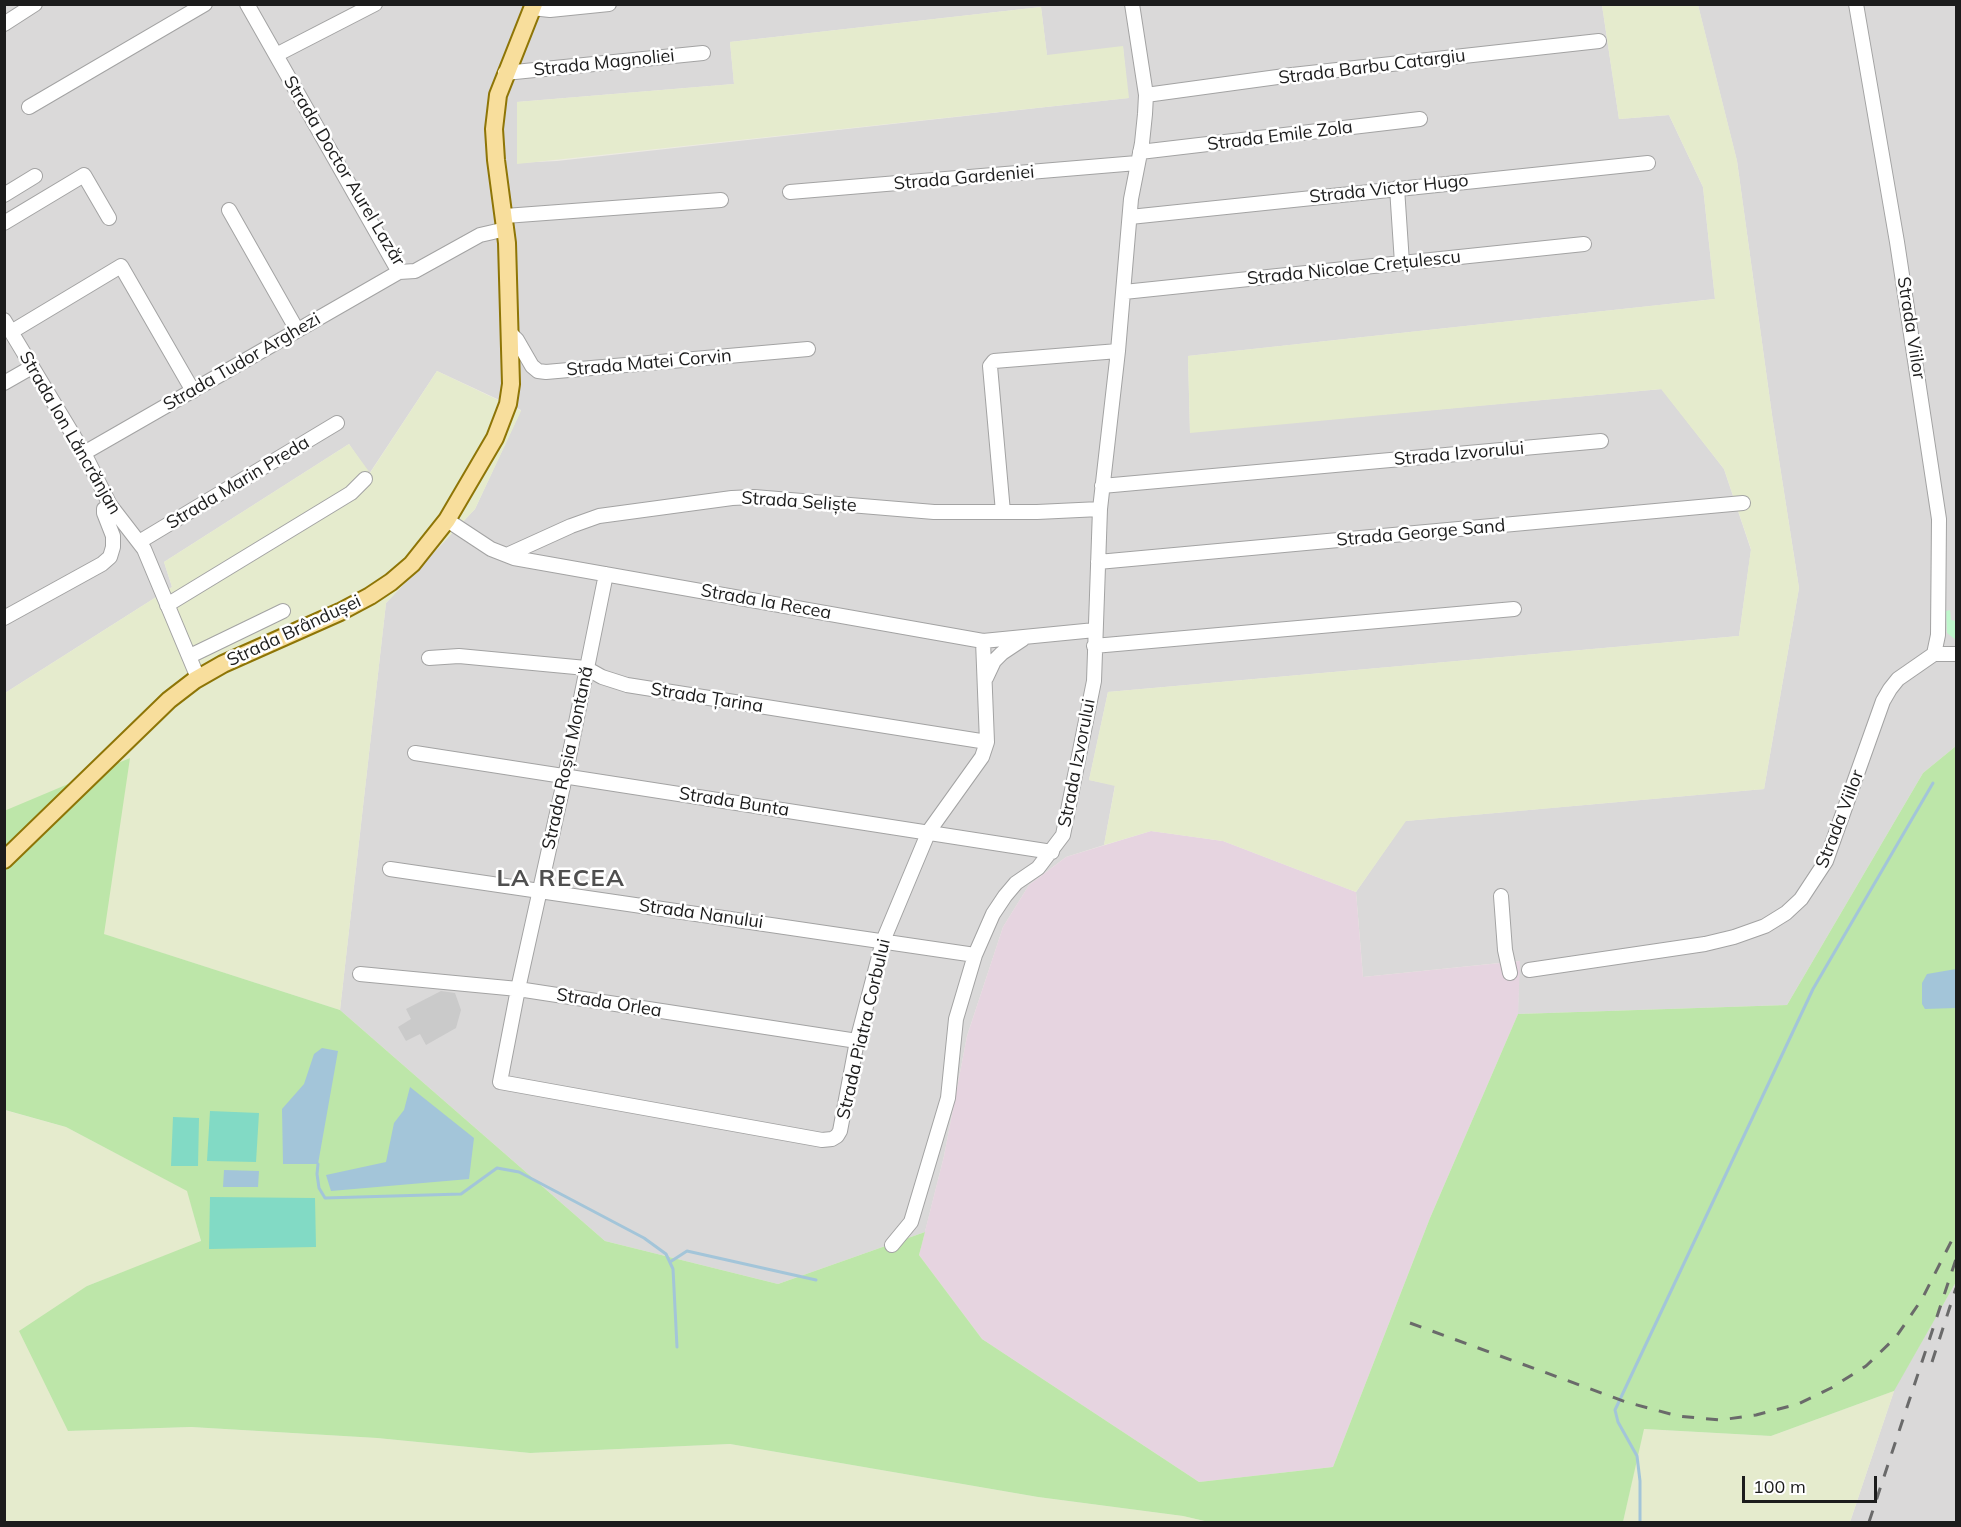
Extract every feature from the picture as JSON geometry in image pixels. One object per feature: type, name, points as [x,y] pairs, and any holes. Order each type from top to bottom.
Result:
[{"type":"main road","name":"Strada Brândușei","points":[[4,860],[169,700],[223,664],[340,612],[377,591],[412,564],[447,520],[475,474],[504,418],[511,384],[505,223],[494,129],[498,95],[533,6]]},
{"type":"street","points":[[4,24],[35,4]]},
{"type":"street","points":[[29,107],[205,4]]},
{"type":"street","name":"Strada Doctor Aurel Lazăr","points":[[247,4],[399,272],[415,271],[505,223]]},
{"type":"street","points":[[276,55],[375,4]]},
{"type":"street","points":[[533,6],[550,10],[609,4]]},
{"type":"street","name":"Strada Izvorului","points":[[892,1245],[911,1222],[948,1098],[956,1019],[975,955],[993,914],[1005,896],[1016,883],[1038,868],[1064,835],[1094,681],[1102,486],[1118,351],[1130,217],[1146,95],[1132,4]]},
{"type":"street","name":"Strada Viilor","points":[[1529,970],[1705,944],[1765,926],[1786,913],[1801,898],[1826,861],[1883,701],[1898,679],[1934,654],[1938,635],[1940,519],[1898,242],[1856,4]]},
{"type":"street","name":"Strada Barbu Catargiu","points":[[1146,95],[1292,75],[1599,41]]},
{"type":"street","name":"Strada Magnoliei","points":[[505,73],[703,53]]},
{"type":"street","name":"Strada Emile Zola","points":[[1139,158],[1420,119]]},
{"type":"street","name":"Strada Gardeniei","points":[[790,192],[1139,158]]},
{"type":"street","name":"Strada Victor Hugo","points":[[1130,217],[1648,163]]},
{"type":"street","points":[[4,223],[84,175],[109,218]]},
{"type":"street","points":[[4,195],[35,176]]},
{"type":"street","points":[[1397,188],[1402,263]]},
{"type":"street","points":[[505,223],[721,200]]},
{"type":"street","points":[[229,210],[297,330]]},
{"type":"street","name":"Strada Nicolae Crețulescu","points":[[1124,292],[1584,244]]},
{"type":"street","points":[[8,326],[121,266],[193,391]]},
{"type":"street","name":"Strada Tudor Arghezi","points":[[84,453],[399,272]]},
{"type":"street","name":"Strada Ion Lăncrănjan","points":[[8,326],[84,453],[110,505],[139,542],[149,560],[167,605],[201,677]]},
{"type":"street","name":"Strada Matei Corvin","points":[[510,333],[517,340],[532,366],[538,371],[546,372],[808,349]]},
{"type":"street","points":[[1003,512],[990,366],[994,361],[1118,351]]},
{"type":"street","points":[[4,383],[32,367]]},
{"type":"street","name":"Strada Marin Preda","points":[[139,542],[337,423]]},
{"type":"street","name":"Strada Izvorului","points":[[1102,486],[1601,441]]},
{"type":"street","points":[[167,605],[351,492],[365,479]]},
{"type":"street","name":"Strada Seliște","points":[[507,555],[599,516],[732,498],[754,497],[934,512],[1100,509]]},
{"type":"street","name":"Strada George Sand","points":[[1098,562],[1743,502]]},
{"type":"street","points":[[4,618],[102,564],[110,557],[113,536],[104,513],[104,509],[110,505]]},
{"type":"street","name":"Strada la Recea","points":[[447,520],[482,543],[507,555],[983,641],[1095,630]]},
{"type":"street","name":"Strada Roșia Montană","points":[[500,1082],[518,988],[566,777],[606,574]]},
{"type":"street","points":[[1094,646],[1514,609]]},
{"type":"street","points":[[191,658],[283,611]]},
{"type":"street","points":[[985,680],[1002,652],[1028,636]]},
{"type":"street","name":"Strada Piatra Corbului","points":[[500,1082],[822,1140],[837,1136],[840,1131],[857,1041],[883,941],[929,831],[982,757],[987,742],[983,641]]},
{"type":"street","points":[[1934,654],[1956,654]]},
{"type":"street","name":"Strada Țarina","points":[[429,658],[459,656],[586,668],[602,677],[627,685],[987,742]]},
{"type":"street","name":"Strada Bunta","points":[[415,753],[929,831],[1052,852]]},
{"type":"street","name":"Strada Nanului","points":[[390,868],[975,955]]},
{"type":"street","points":[[1501,896],[1505,950],[1510,973]]},
{"type":"street","name":"Strada Orlea","points":[[360,974],[518,988],[857,1041]]},
{"type":"shaded area","name":"LA RECEA","points":[[5,5],[1602,5],[1619,119],[1669,115],[1703,187],[1715,299],[1188,356],[1190,432],[1662,389],[1724,469],[1751,550],[1739,636],[1108,692],[1089,780],[1115,785],[1104,845],[1066,857],[1029,885],[1003,927],[967,1036],[944,1156],[925,1232],[778,1284],[605,1241],[340,1010],[386,603],[475,509],[521,410],[437,371],[369,474],[349,444],[164,562],[172,587],[5,693]],"holes":[[[1041,7],[1047,56],[1123,47],[1128,98],[557,161],[517,163],[517,102],[734,84],[730,42]]]},
{"type":"shaded area","points":[[1698,5],[1956,5],[1956,746],[1923,773],[1787,1005],[1518,1014],[1519,961],[1363,977],[1356,892],[1405,821],[1764,789],[1799,588],[1772,415],[1737,161]]},
{"type":"shaded area","points":[[1151,831],[1223,841],[1356,892],[1363,977],[1520,961],[1518,1014],[1430,1218],[1333,1467],[1199,1482],[982,1339],[919,1255],[944,1156],[967,1036],[1003,927],[1029,885],[1066,857]]},
{"type":"shaded area","points":[[441,991],[455,993],[461,1010],[456,1028],[426,1045],[420,1034],[406,1041],[398,1027],[411,1019],[406,1009]]},
{"type":"shaded area","points":[[1956,1282],[1956,1522],[1850,1522],[1895,1388]]},
{"type":"green space","points":[[1602,5],[1698,5],[1737,161],[1772,415],[1799,588],[1764,789],[1406,821],[1356,892],[1223,841],[1151,831],[1104,845],[1115,786],[1089,780],[1108,692],[1739,636],[1751,549],[1724,469],[1661,389],[1190,433],[1188,356],[1715,299],[1703,187],[1669,115],[1619,119]]},
{"type":"green space","points":[[1041,7],[1047,55],[1123,46],[1129,98],[517,164],[517,102],[734,84],[730,42]]},
{"type":"green space","points":[[437,371],[521,411],[475,509],[386,603],[340,1010],[103,934],[5,811],[5,693],[172,587],[164,562],[349,444],[370,473]]},
{"type":"green space","points":[[1950,610],[1951,620],[1956,621],[1956,640],[1947,633],[1946,611]]},
{"type":"green space","points":[[1956,746],[1956,1282],[1894,1391],[1771,1436],[1644,1429],[1623,1522],[1209,1522],[1183,1516],[1038,1497],[730,1444],[530,1453],[377,1438],[191,1427],[68,1431],[19,1331],[87,1286],[201,1241],[187,1191],[66,1127],[5,1110],[4,811],[130,758],[104,934],[340,1010],[605,1241],[778,1284],[925,1232],[919,1255],[982,1339],[1199,1482],[1333,1467],[1430,1218],[1518,1014],[1787,1005],[1923,773]]},
{"type":"green space","points":[[4,1110],[66,1127],[188,1191],[201,1242],[87,1286],[68,1431],[191,1427],[377,1438],[530,1453],[730,1444],[1038,1497],[1183,1516],[1209,1522],[5,1522]]},
{"type":"green space","points":[[210,1111],[259,1113],[256,1162],[207,1161]]},
{"type":"green space","points":[[173,1117],[199,1118],[198,1166],[171,1166]]},
{"type":"green space","points":[[210,1197],[315,1198],[316,1247],[209,1249]]},
{"type":"green space","points":[[1894,1391],[1850,1522],[1623,1522],[1643,1429],[1771,1436]]},
{"type":"water","points":[[1956,969],[1956,1008],[1925,1009],[1922,1004],[1922,983],[1927,974]]},
{"type":"water","points":[[322,1048],[338,1051],[318,1164],[283,1164],[282,1109],[304,1084],[314,1054]]},
{"type":"water","points":[[410,1087],[474,1138],[469,1179],[331,1191],[326,1175],[386,1162],[394,1123],[404,1110]]},
{"type":"water","points":[[224,1170],[259,1171],[258,1187],[223,1187]]},
{"type":"waterway","points":[[1640,1522],[1640,1481],[1637,1456],[1618,1422],[1615,1410],[1813,989],[1933,783]]},
{"type":"waterway","points":[[318,1164],[319,1188],[325,1198],[461,1194],[497,1168],[519,1172],[644,1238],[666,1254],[673,1269],[677,1347]]},
{"type":"waterway","points":[[670,1262],[687,1251],[816,1280]]},
{"type":"railway","points":[[1410,1323],[1626,1402],[1678,1416],[1720,1420],[1756,1415],[1798,1404],[1831,1388],[1866,1366],[1896,1337],[1922,1299],[1956,1232]]},
{"type":"railway","points":[[1869,1522],[1956,1259]]},
{"type":"railway","points":[[1932,1362],[1956,1288]]},
{"type":"district","name":"LA RECEA","points":[[561,879]]}]
